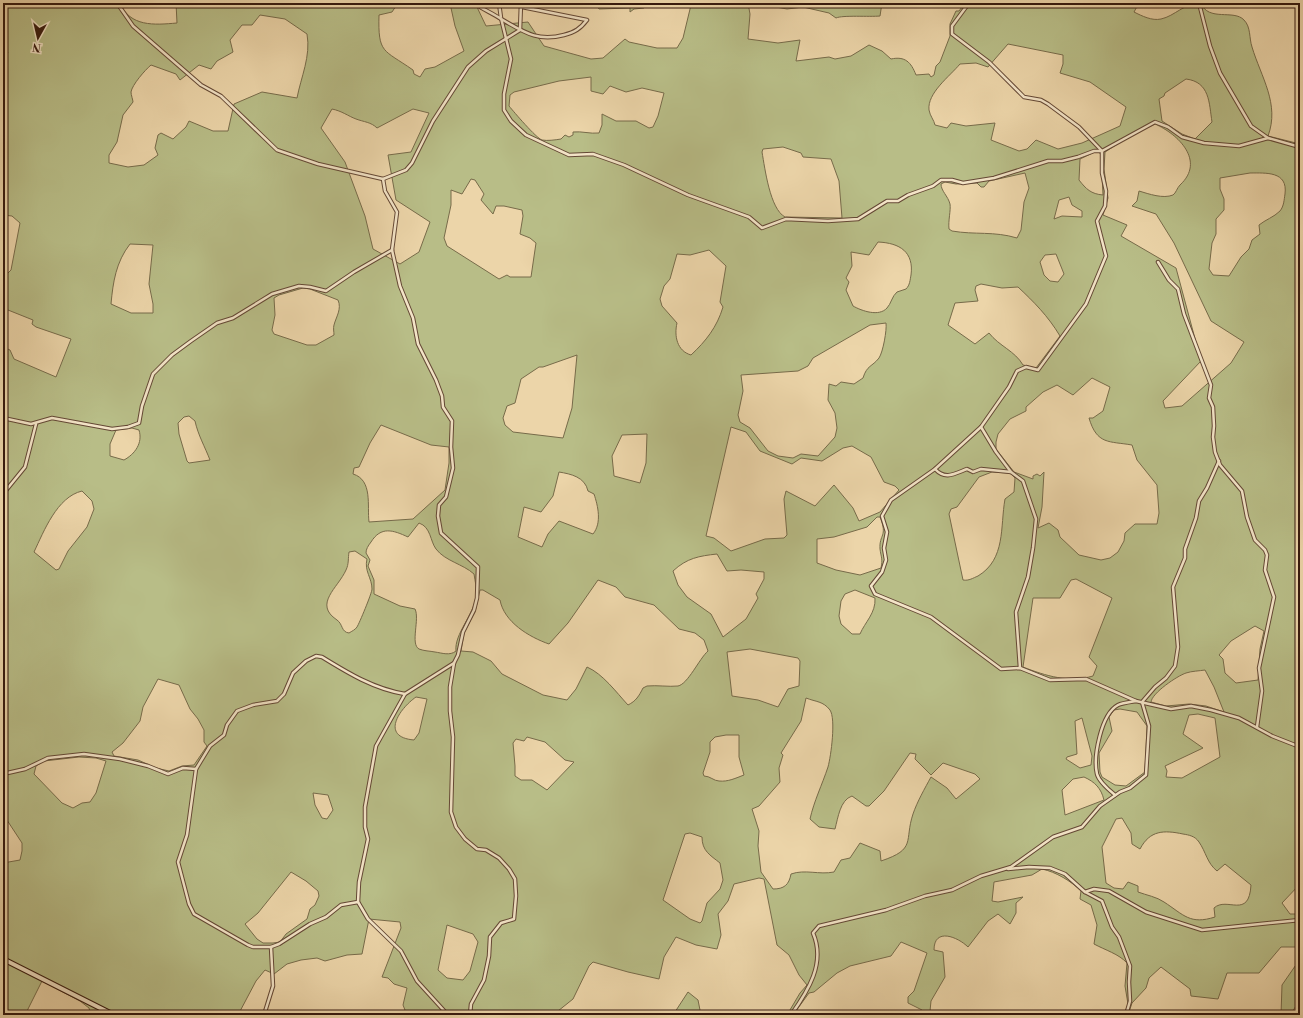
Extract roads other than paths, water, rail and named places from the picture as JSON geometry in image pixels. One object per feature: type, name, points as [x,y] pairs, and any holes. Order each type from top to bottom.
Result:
[{"type":"street","points":[[117,3],[133,26],[201,85],[221,96],[277,150],[318,164],[383,179],[406,170],[412,163],[433,121],[468,67],[486,51],[520,30]]},
{"type":"street","points":[[474,3],[520,30],[533,36],[550,39],[573,33],[581,29],[587,20],[522,7]]},
{"type":"street","points":[[500,3],[501,18],[511,59],[504,94],[504,110],[511,121],[526,135],[569,154],[593,154],[624,165],[688,196],[749,217],[762,228],[786,219],[828,221],[858,219],[887,201],[898,201],[908,195],[933,186],[941,180],[952,180],[963,183],[994,178],[1048,161],[1062,161],[1078,158],[1094,151],[1102,151],[1155,122],[1168,127],[1182,137],[1204,142],[1238,146],[1268,138]]},
{"type":"street","points":[[520,30],[521,3]]},
{"type":"street","points":[[969,3],[952,26],[952,34],[989,62],[1024,97],[1041,100],[1048,104],[1079,127],[1102,151],[1102,173],[1106,191],[1105,206],[1097,221],[1106,256],[1086,304],[1038,370],[1026,367],[1017,371],[1009,387],[982,427],[935,469],[891,500],[882,516],[887,532],[884,548],[886,560],[882,572],[871,586],[875,594],[930,617],[967,644],[981,652],[1001,669],[1020,668],[1050,680],[1086,679],[1136,701],[1171,709],[1191,706],[1211,710],[1239,718],[1272,736],[1300,747]]},
{"type":"street","points":[[1199,3],[1210,46],[1220,73],[1250,126],[1268,138],[1300,147]]},
{"type":"street","points":[[383,179],[385,191],[397,212],[392,250],[400,286],[413,318],[418,344],[436,380],[442,396],[443,407],[452,422],[451,447],[453,468],[446,497],[439,505],[438,516],[441,533],[478,567],[477,598],[474,610],[463,632],[458,655],[454,663],[450,687],[450,711],[453,737],[451,812],[456,827],[465,839],[477,849],[486,850],[499,858],[509,869],[515,879],[516,896],[514,919],[501,923],[490,937],[489,956],[484,980],[471,1004],[470,1015]]},
{"type":"street","points":[[3,418],[20,423],[36,424],[52,418],[112,429],[128,427],[139,423],[142,406],[153,374],[172,355],[191,341],[272,294],[299,286],[326,291],[354,272],[392,250]]},
{"type":"street","points":[[1158,262],[1169,280],[1178,289],[1184,314],[1211,385],[1210,398],[1213,407],[1213,437],[1218,461],[1242,491],[1247,517],[1255,540],[1265,550],[1267,555],[1265,570],[1274,597],[1259,668],[1262,691],[1257,727]]},
{"type":"street","points":[[3,494],[25,468],[36,424]]},
{"type":"street","points":[[982,427],[986,438],[1011,472],[1023,481],[1036,519],[1028,577],[1016,612],[1020,668]]},
{"type":"street","points":[[1142,702],[1154,687],[1166,678],[1175,666],[1178,647],[1173,587],[1185,558],[1185,549],[1196,518],[1199,502],[1207,488],[1218,461]]},
{"type":"street","points":[[935,469],[941,475],[948,476],[967,469],[973,472],[981,469],[1011,472]]},
{"type":"street","points":[[358,902],[341,905],[326,917],[310,924],[279,944],[254,947],[248,945],[192,912],[178,862],[187,834],[196,768],[210,746],[224,736],[227,725],[237,711],[253,705],[277,702],[284,694],[293,673],[306,661],[316,656],[322,657],[356,678],[383,689],[405,694]]},
{"type":"street","points":[[448,1015],[417,981],[401,951],[368,919],[358,902],[360,875],[368,839],[365,827],[366,807],[376,746],[405,694],[454,663]]},
{"type":"street","points":[[1115,796],[1097,775],[1096,756],[1100,737],[1106,718],[1117,705],[1136,701]]},
{"type":"street","points":[[1004,869],[1044,845],[1053,837],[1082,827],[1100,806],[1130,788],[1146,775],[1149,755],[1149,726],[1142,702]]},
{"type":"street","points":[[3,774],[25,769],[48,758],[84,754],[120,759],[148,766],[168,774],[183,768],[196,768]]},
{"type":"street","points":[[790,1015],[810,988],[816,970],[818,949],[813,933],[819,926],[886,910],[925,896],[952,890],[982,876],[1004,869],[1029,867],[1050,868],[1065,874],[1085,892],[1102,901],[1105,905],[1112,927],[1119,937],[1130,966],[1130,1001],[1126,1015]]},
{"type":"street","points":[[1085,892],[1094,889],[1109,891],[1146,912],[1202,930],[1300,920]]},
{"type":"street","points":[[264,1015],[273,986],[270,946]]},
{"type":"street","points":[[3,959],[114,1015]]},
{"type":"street","points":[[100,1015],[102,1009]]}]
